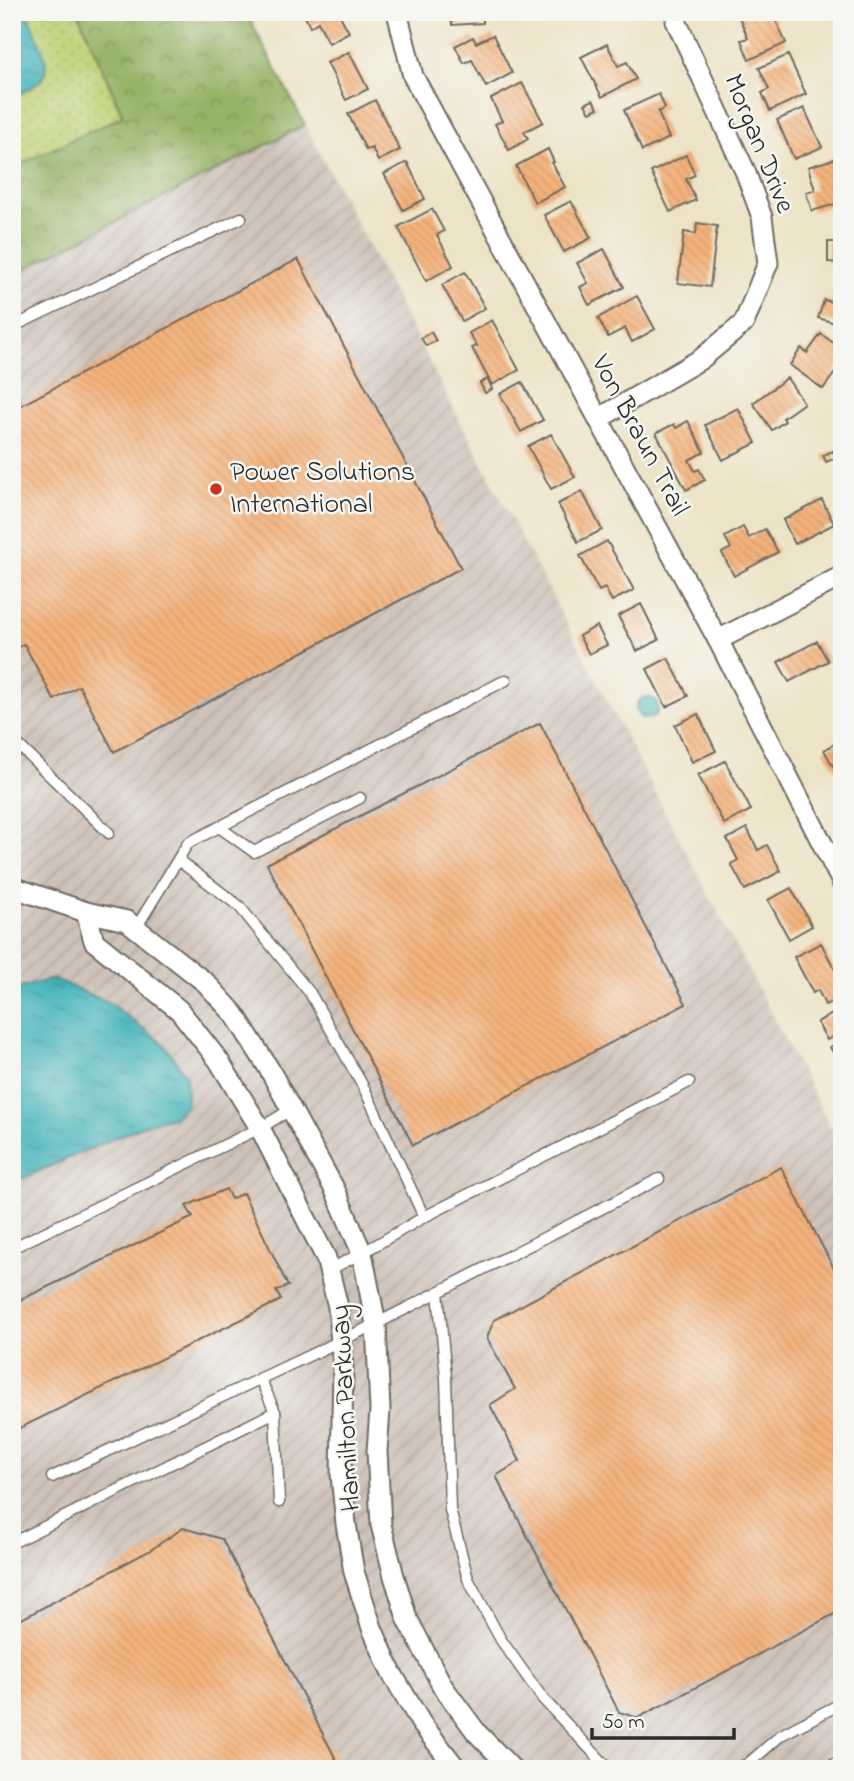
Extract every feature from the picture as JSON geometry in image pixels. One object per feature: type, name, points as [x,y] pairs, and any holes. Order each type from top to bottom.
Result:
[{"type":"street","name":"Von Braun Trail","points":[[397,12],[413,76],[718,640],[839,870]]},
{"type":"street","name":"Morgan Drive","points":[[598,419],[701,359],[744,323],[768,263],[762,216],[745,171],[676,21]]},
{"type":"street","points":[[718,640],[842,576]]},
{"type":"street","name":"Hamilton Parkway","points":[[18,889],[86,912],[127,921],[206,983],[235,1015],[292,1109],[335,1191],[362,1253],[376,1324],[380,1410],[377,1451],[381,1525],[407,1618],[443,1687],[477,1733],[512,1769]]},
{"type":"street","name":"Hamilton Parkway","points":[[86,912],[94,941],[179,1010],[219,1061],[260,1128],[326,1258],[338,1307],[341,1340],[341,1475],[354,1572],[372,1628],[391,1672],[421,1723],[457,1769]]},
{"type":"lane","points":[[12,327],[241,218]]},
{"type":"lane","points":[[136,928],[188,843],[506,680]]},
{"type":"lane","points":[[12,739],[109,832]]},
{"type":"lane","points":[[219,827],[254,852],[360,798]]},
{"type":"lane","points":[[178,860],[239,906],[310,993],[364,1088],[424,1216]]},
{"type":"lane","points":[[329,1270],[424,1216],[689,1082]]},
{"type":"lane","points":[[12,1248],[260,1128],[292,1109]]},
{"type":"lane","points":[[52,1477],[376,1324],[659,1179]]},
{"type":"lane","points":[[438,1292],[446,1377],[450,1510],[468,1579],[501,1640],[543,1699],[609,1769]]},
{"type":"lane","points":[[260,1378],[275,1412],[279,1502]]},
{"type":"lane","points":[[16,1541],[275,1412]]},
{"type":"lane","points":[[738,1769],[749,1763],[781,1735],[842,1703]]},
{"type":"lane","points":[[826,1769],[842,1760]]},
{"type":"lane","points":[[749,1763],[762,1769]]},
{"type":"shaded area","points":[[305,125],[842,1149],[842,1769],[12,1769],[12,275]]},
{"type":"green space","points":[[12,12],[78,12],[123,117],[12,168]]},
{"type":"green space","points":[[78,12],[246,12],[305,125],[12,275],[12,168],[123,116]]},
{"type":"water","points":[[12,12],[26,12],[40,43],[46,69],[38,82],[12,97]]},
{"type":"water","points":[[647,697],[655,700],[658,708],[655,716],[647,719],[639,716],[636,708],[639,700]]},
{"type":"water","points":[[53,979],[108,1002],[164,1044],[186,1076],[187,1104],[174,1117],[151,1122],[12,1183],[12,990]]},
{"type":"building","points":[[303,12],[338,12],[349,32],[329,43],[318,22],[310,27]]},
{"type":"building","points":[[451,12],[483,12],[483,23],[452,25]]},
{"type":"building","points":[[748,12],[772,12],[786,43],[749,60],[741,40],[748,38],[739,17]]},
{"type":"building","points":[[493,35],[512,73],[486,87],[472,60],[464,63],[455,46],[473,37],[476,43]]},
{"type":"building","points":[[607,44],[618,66],[627,62],[636,79],[602,97],[581,57]]},
{"type":"building","points":[[349,52],[368,89],[346,100],[327,63]]},
{"type":"building","points":[[788,55],[806,94],[770,111],[762,93],[769,89],[759,68]]},
{"type":"building","points":[[522,83],[543,122],[524,132],[528,139],[509,150],[495,124],[502,121],[491,99]]},
{"type":"building","points":[[659,94],[665,108],[658,112],[669,138],[642,151],[624,110]]},
{"type":"building","points":[[375,100],[400,150],[378,161],[372,148],[366,150],[348,114]]},
{"type":"building","points":[[593,100],[598,108],[590,112],[585,104]]},
{"type":"building","points":[[804,108],[822,147],[794,159],[777,120]]},
{"type":"building","points":[[548,149],[565,187],[535,203],[516,166]]},
{"type":"building","points":[[686,155],[695,175],[686,179],[696,200],[670,212],[651,172]]},
{"type":"building","points":[[837,158],[842,174],[842,202],[812,211],[806,192],[815,190],[808,167]]},
{"type":"building","points":[[407,162],[425,199],[403,210],[384,174]]},
{"type":"building","points":[[571,201],[591,238],[564,252],[544,215]]},
{"type":"building","points":[[432,209],[444,231],[437,235],[453,266],[426,281],[398,227]]},
{"type":"building","points":[[839,216],[842,216],[842,263],[828,262],[828,242],[837,242]]},
{"type":"building","points":[[697,223],[717,226],[710,287],[678,283],[684,232],[696,234]]},
{"type":"building","points":[[604,249],[624,287],[589,305],[580,287],[588,283],[577,263]]},
{"type":"building","name":"Power Solutions International","points":[[298,259],[461,568],[114,752],[79,686],[54,700],[24,644],[12,650],[12,410]]},
{"type":"building","points":[[465,272],[485,308],[462,321],[442,285]]},
{"type":"building","points":[[839,276],[842,277],[842,325],[818,318],[824,300],[832,302]]},
{"type":"building","points":[[637,296],[655,329],[632,342],[625,328],[608,337],[598,318]]},
{"type":"building","points":[[492,320],[519,370],[492,385],[472,348],[477,346],[469,333]]},
{"type":"building","points":[[431,332],[436,341],[426,346],[421,338]]},
{"type":"building","points":[[821,334],[842,349],[842,363],[823,389],[790,365],[801,348],[807,353]]},
{"type":"building","points":[[787,378],[804,403],[772,430],[753,403]]},
{"type":"building","points":[[488,379],[492,389],[485,393],[480,383]]},
{"type":"building","points":[[522,382],[543,420],[521,432],[500,394]]},
{"type":"building","points":[[738,408],[756,443],[723,460],[705,425]]},
{"type":"building","points":[[688,421],[704,452],[689,460],[695,471],[699,469],[705,480],[686,490],[656,433],[674,424],[676,428]]},
{"type":"building","points":[[551,434],[575,477],[551,489],[528,446]]},
{"type":"building","points":[[833,451],[836,458],[826,462],[823,455]]},
{"type":"building","points":[[582,491],[602,530],[578,542],[558,504]]},
{"type":"building","points":[[822,500],[834,524],[795,544],[783,520]]},
{"type":"building","points":[[743,527],[749,538],[765,529],[778,552],[734,576],[722,553],[731,548],[725,537]]},
{"type":"building","points":[[607,541],[634,590],[612,601],[605,588],[599,591],[580,556]]},
{"type":"building","points":[[641,604],[659,640],[637,651],[618,616]]},
{"type":"building","points":[[597,626],[607,645],[589,654],[579,636]]},
{"type":"building","points":[[817,641],[828,661],[789,682],[778,662]]},
{"type":"building","points":[[668,658],[688,696],[666,707],[647,669]]},
{"type":"building","points":[[698,714],[716,751],[692,762],[675,725]]},
{"type":"building","points":[[540,723],[686,1004],[413,1145],[267,864]]},
{"type":"building","points":[[842,740],[842,782],[824,750]]},
{"type":"building","points":[[725,761],[751,810],[724,824],[698,775]]},
{"type":"building","points":[[747,828],[758,850],[767,845],[781,871],[745,890],[731,864],[738,860],[727,839]]},
{"type":"building","points":[[791,888],[812,926],[789,939],[768,900]]},
{"type":"building","points":[[821,943],[842,983],[842,997],[825,1005],[818,990],[813,993],[794,957]]},
{"type":"building","points":[[842,1009],[842,1040],[838,1034],[827,1040],[817,1022]]},
{"type":"building","points":[[842,1040],[842,1064],[840,1065],[830,1047]]},
{"type":"building","points":[[781,1167],[842,1284],[842,1610],[638,1718],[619,1712],[496,1476],[520,1461],[490,1405],[515,1389],[487,1338],[494,1320]]},
{"type":"building","points":[[226,1189],[231,1199],[243,1193],[288,1286],[276,1291],[281,1300],[12,1432],[12,1304],[193,1217],[186,1206]]},
{"type":"building","points":[[183,1528],[222,1539],[341,1769],[12,1769],[12,1624],[149,1551]]},
{"type":"place","name":"Power Solutions International","points":[[216,489]]}]
